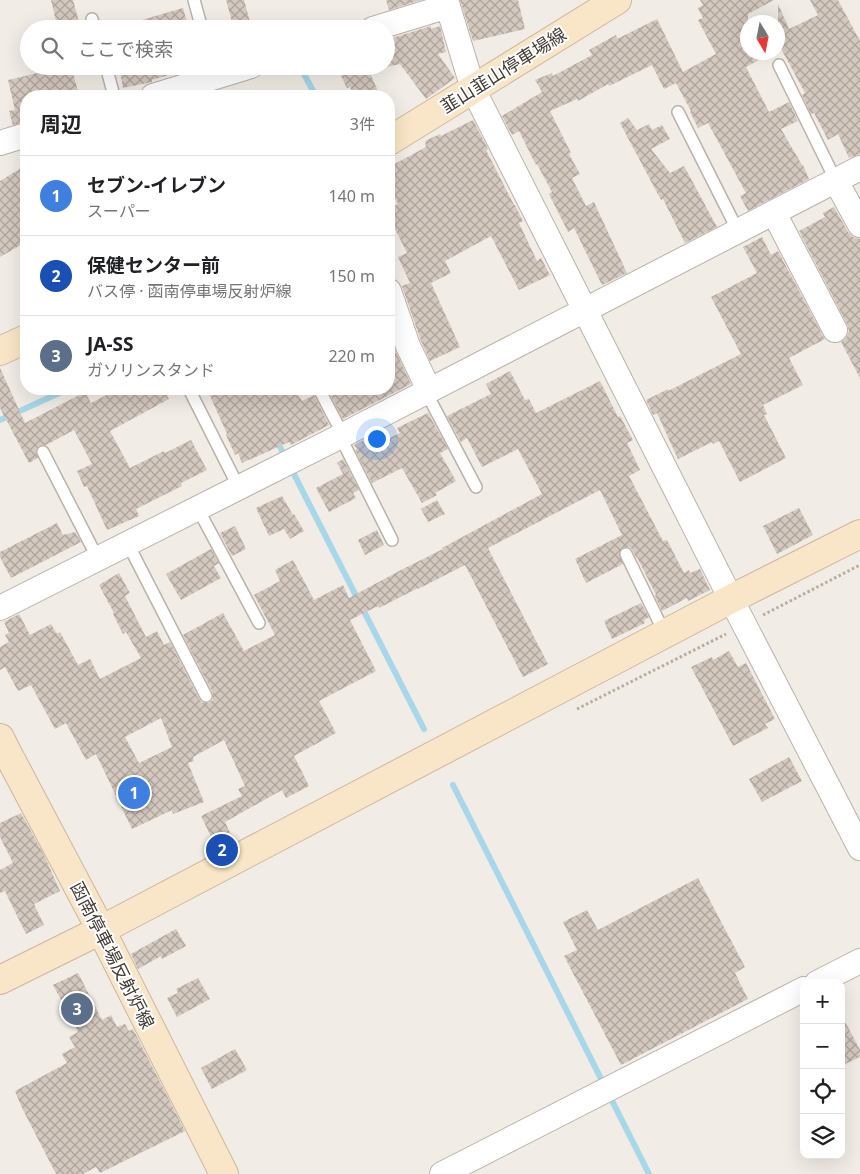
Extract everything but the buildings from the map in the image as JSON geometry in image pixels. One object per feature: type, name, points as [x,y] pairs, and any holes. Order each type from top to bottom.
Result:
[{"type":"street","name":"韮山韮山停車場線","points":[[395,137],[617,0]]},
{"type":"street","points":[[395,21],[447,3],[473,89],[731,599],[860,848]]},
{"type":"street","points":[[168,90],[206,75]]},
{"type":"street","points":[[0,143],[20,137]]},
{"type":"street","points":[[0,608],[198,509],[860,168]]},
{"type":"street","points":[[836,181],[860,225]]},
{"type":"street","points":[[774,213],[835,330]]},
{"type":"street","points":[[395,308],[408,346],[428,391]]},
{"type":"street","points":[[0,351],[20,342]]},
{"type":"street","points":[[0,980],[101,930],[731,599],[860,534]]},
{"type":"street","name":"函南停車場反射炉線","points":[[3,750],[101,930],[224,1174]]},
{"type":"street","points":[[825,979],[860,961]]},
{"type":"street","points":[[442,1174],[800,991]]},
{"type":"lane","points":[[194,0],[200,20]]},
{"type":"lane","points":[[779,65],[836,181]]},
{"type":"lane","points":[[108,75],[112,90]]},
{"type":"lane","points":[[678,112],[738,232]]},
{"type":"lane","points":[[428,391],[476,487]]},
{"type":"lane","points":[[192,395],[239,488]]},
{"type":"lane","points":[[321,395],[392,540]]},
{"type":"lane","points":[[43,452],[98,559]]},
{"type":"lane","points":[[198,509],[259,623]]},
{"type":"lane","points":[[128,544],[206,696]]},
{"type":"lane","points":[[626,554],[665,634]]},
{"type":"path","points":[[577,709],[860,565]]},
{"type":"waterway","points":[[304,75],[313,90]]},
{"type":"waterway","points":[[0,420],[55,395]]},
{"type":"waterway","points":[[276,439],[424,729]]},
{"type":"waterway","points":[[453,785],[649,1174]]},
{"type":"place","name":"セブン-イレブン","points":[[134,793]]},
{"type":"place","name":"保健センター前","points":[[222,850]]},
{"type":"place","name":"JA-SS","points":[[77,1009]]}]
